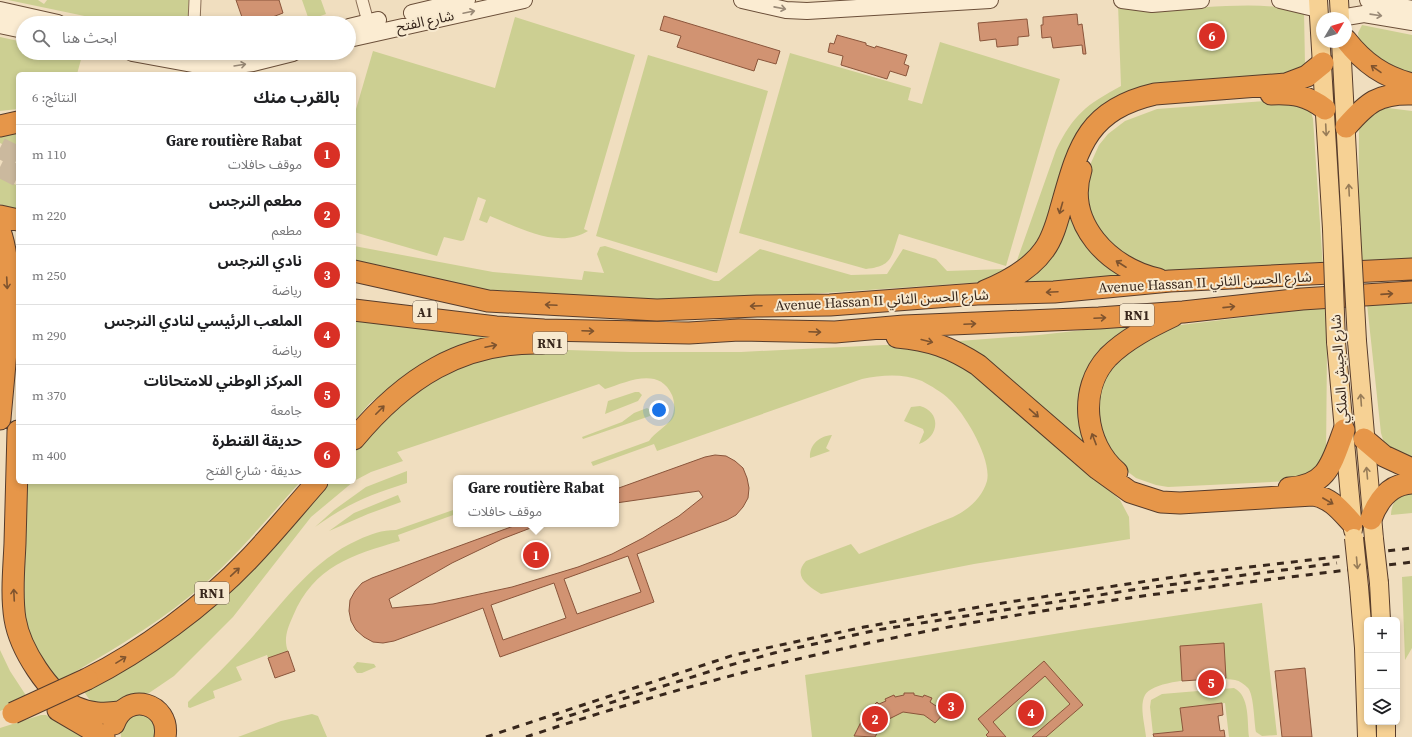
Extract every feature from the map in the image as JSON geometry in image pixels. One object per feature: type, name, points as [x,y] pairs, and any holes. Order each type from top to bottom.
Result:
[{"type":"highway","points":[[1352,47],[1359,55],[1380,72],[1394,79],[1412,84]]},
{"type":"highway","points":[[977,294],[1017,275],[1038,258],[1046,249],[1056,225],[1072,165],[1080,145],[1090,132],[1110,113],[1136,100],[1155,94],[1286,84],[1307,76],[1323,63]]},
{"type":"highway","points":[[1170,281],[1146,276],[1133,271],[1106,254],[1090,233],[1083,218],[1079,201],[1079,186],[1085,160],[1098,136],[1107,126],[1139,108],[1165,103],[1287,93],[1308,97],[1325,109]]},
{"type":"highway","points":[[1346,127],[1372,101],[1388,95],[1412,94]]},
{"type":"highway","points":[[0,216],[16,220]]},
{"type":"highway","points":[[0,231],[4,243],[8,301],[0,419]]},
{"type":"highway","name":"Avenue Hassan II شارع الحسن الثاني","points":[[356,271],[488,301],[657,310],[830,305],[977,294],[1054,292],[1170,281],[1412,269]]},
{"type":"highway","name":"A1","points":[[356,282],[438,298],[488,301]]},
{"type":"highway","name":"Avenue Hassan II شارع الحسن الثاني","points":[[356,310],[496,327],[636,333],[689,333],[739,330],[835,332],[861,331],[904,326],[976,324],[1182,312],[1302,299],[1412,292]]},
{"type":"highway","name":"A1","points":[[356,298],[496,327]]},
{"type":"highway","points":[[1182,312],[1151,327],[1129,340],[1100,367],[1094,380],[1088,408],[1091,433],[1103,458],[1125,478],[1139,486],[1156,491],[1171,492],[1192,493],[1301,487],[1312,484],[1325,473],[1331,465],[1344,430]]},
{"type":"highway","name":"RN1","points":[[356,437],[378,411],[396,394],[416,380],[461,356],[489,346],[518,342],[623,346],[742,337],[776,331]]},
{"type":"highway","points":[[861,331],[892,337],[921,340],[941,345],[956,351],[978,365],[1098,469],[1130,492],[1148,499],[1161,502],[1180,503],[1313,495],[1328,499],[1363,530],[1375,508],[1386,493],[1400,485],[1412,483]]},
{"type":"highway","points":[[1364,439],[1384,456],[1412,469]]},
{"type":"highway","points":[[16,484],[13,592],[15,620],[24,645],[35,667],[65,701],[77,707],[102,714],[120,712]]},
{"type":"highway","name":"RN1","points":[[7,715],[87,679],[132,653],[167,628],[215,591],[248,560],[315,484]]},
{"type":"highway","points":[[0,605],[3,622],[13,652],[25,674],[36,689],[59,710],[104,737]]},
{"type":"highway","points":[[114,737],[114,724],[120,712],[125,708],[137,704],[150,706],[156,709],[164,720],[166,731],[165,737]]},
{"type":"main road","points":[[1339,0],[1340,12]]},
{"type":"main road","name":"شارع الجيش الملكي","points":[[1318,4],[1323,63],[1332,229],[1336,342],[1344,430],[1363,530],[1379,583],[1381,617]]},
{"type":"main road","name":"شارع الجيش الملكي","points":[[1341,48],[1357,341],[1364,439],[1363,530],[1359,587],[1364,648],[1367,737]]},
{"type":"main road","points":[[1386,725],[1386,737]]},
{"type":"street","points":[[195,16],[196,0]]},
{"type":"street","points":[[362,0],[370,28]]},
{"type":"street","name":"شارع الفتح","points":[[356,27],[370,28],[524,0]]},
{"type":"street","points":[[751,1],[786,10],[807,11],[875,4],[984,0]]},
{"type":"street","points":[[1122,0],[1152,4],[1201,0]]},
{"type":"street","points":[[1280,0],[1318,4]]},
{"type":"street","points":[[1368,0],[1412,9]]},
{"type":"street","name":"شارع الفتح","points":[[356,35],[370,28],[460,1]]},
{"type":"street","points":[[0,10],[27,16]]},
{"type":"street","points":[[1352,16],[1364,14],[1412,22]]},
{"type":"street","points":[[0,25],[16,28]]},
{"type":"street","points":[[204,60],[228,67],[265,60]]},
{"type":"green space","points":[[8,0],[38,0],[44,4],[47,0],[189,0],[188,16],[85,16]]},
{"type":"green space","points":[[302,0],[321,0],[326,14],[320,16],[308,16]]},
{"type":"green space","points":[[1118,4],[1159,9],[1267,6],[1304,11],[1305,65],[1301,71],[1121,98],[1040,243],[1015,266],[1056,150],[1069,127],[1090,105],[1121,86]]},
{"type":"green space","points":[[515,17],[635,55],[584,229],[588,231],[576,236],[551,238],[525,231],[490,216],[487,223],[479,220],[486,200],[478,197],[464,240],[461,241],[444,237],[437,256],[356,233],[356,109],[373,51],[495,88]]},
{"type":"green space","points":[[1362,25],[1412,35],[1412,76],[1389,68],[1359,41],[1358,33]]},
{"type":"green space","points":[[0,37],[16,40],[16,60],[81,60],[78,72],[16,72],[16,109],[0,111]]},
{"type":"green space","points":[[940,42],[1060,79],[1006,266],[899,234],[890,259],[881,266],[866,269],[739,233],[790,53],[911,88],[908,100],[922,104]]},
{"type":"green space","points":[[648,55],[768,91],[717,273],[596,236]]},
{"type":"green space","points":[[1294,99],[1310,108],[1313,119],[1323,268],[1170,273],[1151,270],[1117,255],[1089,217],[1086,174],[1099,145],[1108,134],[1125,121],[1157,109]]},
{"type":"green space","points":[[1380,107],[1412,111],[1412,264],[1358,268],[1359,128],[1363,120]]},
{"type":"green space","points":[[9,132],[16,132],[16,151],[0,143],[0,136]]},
{"type":"green space","points":[[0,176],[16,185],[16,209],[0,204]]},
{"type":"green space","points":[[1068,202],[1136,279],[1013,286]]},
{"type":"green space","points":[[356,246],[493,272],[582,280],[584,271],[604,273],[597,254],[600,247],[605,246],[714,281],[719,281],[760,249],[851,275],[887,274],[903,249],[936,259],[947,271],[1005,269],[1004,272],[984,282],[723,300],[645,301],[461,287],[356,263]]},
{"type":"green space","points":[[1412,301],[1412,462],[1385,446],[1381,433],[1367,304]]},
{"type":"green space","points":[[1326,307],[1326,459],[1321,468],[1291,481],[1168,487],[1156,485],[1136,478],[1115,462],[1094,412],[1096,399],[1113,361],[1173,326]]},
{"type":"green space","points":[[356,319],[491,338],[402,378],[370,403],[356,419]]},
{"type":"green space","points":[[1137,324],[1105,353],[1087,450],[946,342],[1039,335]]},
{"type":"green space","points":[[884,345],[920,345],[963,362],[1120,500],[1129,517],[1130,539],[974,564],[821,594],[811,588],[801,576],[802,566],[806,561],[851,544],[859,554],[953,517],[974,503],[985,487],[987,472],[985,461],[976,438],[963,415],[944,394],[936,389],[914,378],[900,376],[877,376],[862,379],[657,451],[654,444],[593,466],[591,462],[649,441],[671,419],[674,407],[672,395],[666,386],[659,381],[642,378],[605,389],[599,384],[397,452],[403,461],[371,472],[356,480],[356,447],[391,408],[461,363],[536,349],[631,352],[741,352]]},
{"type":"green space","points":[[639,392],[642,395],[638,401],[605,414],[608,401]]},
{"type":"green space","points":[[920,406],[927,409],[932,414],[935,419],[935,425],[931,436],[926,441],[919,444],[924,432],[923,429],[904,421],[911,407]]},
{"type":"green space","points":[[647,408],[652,411],[650,416],[583,439],[582,437],[622,422],[634,413]]},
{"type":"green space","points":[[832,435],[826,448],[830,451],[810,458],[813,445],[819,439]]},
{"type":"green space","points":[[407,471],[407,483],[360,500],[315,527],[334,510],[366,487]]},
{"type":"green space","points":[[25,484],[298,484],[234,556],[190,596],[143,631],[58,682],[44,664],[30,640],[24,612]]},
{"type":"green space","points":[[323,484],[351,484],[311,517],[233,617],[174,676],[149,693],[115,704],[93,705],[83,690],[114,673]]},
{"type":"green space","points":[[1412,489],[1412,513],[1391,515],[1391,510],[1397,498],[1404,492]]},
{"type":"green space","points":[[398,495],[401,502],[329,531],[354,513]]},
{"type":"green space","points":[[453,510],[453,515],[398,535],[400,541],[351,558],[336,565],[323,574],[312,585],[302,599],[293,616],[286,638],[288,651],[268,658],[267,655],[236,667],[242,680],[213,691],[215,698],[190,708],[188,707],[188,702],[239,652],[297,586],[325,560],[341,549],[367,536],[396,530]]},
{"type":"green space","points":[[1412,576],[1412,648],[1405,660],[1402,577]]},
{"type":"green space","points":[[1262,603],[1277,735],[1262,736],[1256,732],[1252,696],[1248,688],[1237,680],[1215,678],[1187,680],[1160,685],[1145,695],[1142,705],[1146,737],[812,737],[805,675],[1085,629]]},
{"type":"green space","points":[[0,650],[10,671],[27,697],[25,700],[0,711]]},
{"type":"green space","points":[[357,662],[374,664],[376,667],[362,673],[357,673],[353,667]]},
{"type":"green space","points":[[1234,688],[1243,697],[1245,703],[1248,717],[1249,737],[1229,737],[1225,703],[1180,708],[1183,731],[1153,734],[1150,707],[1151,700],[1162,694]]},
{"type":"green space","points":[[133,712],[152,715],[158,737],[121,737],[120,727]]},
{"type":"green space","points":[[312,714],[318,716],[327,737],[238,737],[281,721]]},
{"type":"green space","points":[[41,715],[46,715],[84,737],[0,737],[0,728]]},
{"type":"building","points":[[236,0],[279,0],[283,13],[275,16],[242,16]]},
{"type":"building","points":[[1077,14],[1078,25],[1082,24],[1086,54],[1083,54],[1082,45],[1053,48],[1051,37],[1042,38],[1041,25],[1043,25],[1043,17]]},
{"type":"building","points":[[664,16],[780,51],[776,64],[758,59],[754,71],[677,47],[681,36],[660,30]]},
{"type":"building","points":[[1027,19],[1029,36],[1018,37],[1018,45],[997,47],[996,39],[980,41],[978,23]]},
{"type":"building","points":[[837,35],[866,43],[866,45],[875,48],[876,46],[907,55],[904,64],[909,66],[906,76],[890,71],[887,79],[841,65],[843,56],[828,52],[830,43],[834,44]]},
{"type":"building","points":[[715,455],[726,456],[743,468],[749,488],[748,498],[736,515],[727,520],[637,554],[654,602],[500,657],[483,608],[394,641],[383,643],[373,642],[364,637],[356,630],[351,621],[349,611],[350,600],[362,583],[511,527],[619,527],[619,488],[705,457]],"holes":[[[628,556],[641,592],[577,614],[564,579]],[[554,583],[566,618],[503,640],[491,605]]]},
{"type":"building","points":[[699,491],[703,497],[679,516],[643,538],[612,554],[578,567],[512,587],[433,604],[392,608],[389,599],[452,563],[502,539],[533,527],[619,527],[619,503]]},
{"type":"building","points":[[1224,643],[1226,678],[1182,681],[1180,646]]},
{"type":"building","points":[[288,651],[295,671],[275,678],[268,658]]},
{"type":"building","points":[[1044,661],[1083,705],[1046,737],[1032,737],[1070,704],[1045,676],[993,722],[1006,737],[988,737],[986,735],[989,732],[978,719]]},
{"type":"building","points":[[1305,668],[1312,737],[1282,737],[1275,671]]},
{"type":"building","points":[[904,693],[914,693],[914,695],[923,697],[924,695],[932,698],[930,702],[945,712],[935,723],[924,715],[903,712],[883,722],[875,737],[854,736],[864,716],[865,717],[877,702],[879,704],[886,701],[885,699],[894,695],[895,697],[904,695]]},
{"type":"building","points":[[1222,703],[1223,715],[1218,716],[1220,731],[1224,730],[1225,737],[1154,737],[1153,734],[1183,731],[1180,708]]},
{"type":"tunnel","points":[[0,148],[16,156]]},
{"type":"tunnel","points":[[0,167],[16,175]]},
{"type":"railway","points":[[486,737],[734,655],[864,627],[996,604],[1207,572],[1412,548]]},
{"type":"railway","points":[[526,737],[656,696],[722,678],[788,661],[922,632],[1100,602],[1412,562]]},
{"type":"railway","points":[[556,720],[727,666],[774,653],[877,630],[1138,589],[1337,563]]},
{"type":"place","name":"حديقة القنطرة","points":[[1212,36]]},
{"type":"place","name":"Gare routière Rabat","points":[[536,555]]},
{"type":"place","name":"المركز الوطني للامتحانات","points":[[1211,683]]},
{"type":"place","name":"نادي النرجس","points":[[951,706]]},
{"type":"place","name":"الملعب الرئيسي لنادي النرجس","points":[[1031,713]]},
{"type":"place","name":"مطعم النرجس","points":[[875,719]]}]
